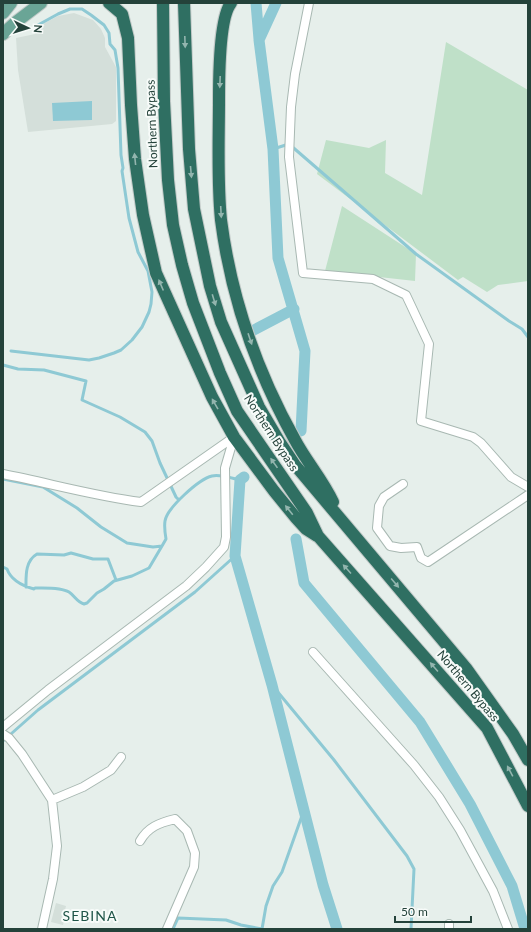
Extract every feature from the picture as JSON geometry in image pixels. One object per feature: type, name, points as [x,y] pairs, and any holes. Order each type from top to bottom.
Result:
[{"type":"highway","points":[[108,3],[122,14],[128,38],[135,160],[143,215],[156,274],[212,397],[234,437],[296,518],[306,529],[318,536]]},
{"type":"highway","name":"Northern Bypass","points":[[163,3],[164,101],[168,180],[173,225],[191,295],[207,341],[237,411],[307,512],[318,536],[487,728],[528,806]]},
{"type":"highway","name":"Northern Bypass","points":[[184,3],[188,149],[194,209],[210,286],[221,322],[259,406],[278,441],[303,475],[466,668],[513,734],[528,760]]},
{"type":"highway","points":[[231,3],[225,20],[221,43],[219,90],[219,177],[221,218],[227,260],[238,305],[261,371],[295,440],[330,495],[343,521]]},
{"type":"main road","points":[[3,13],[11,3]]},
{"type":"main road","points":[[3,34],[41,3]]},
{"type":"street","points":[[309,3],[295,74],[291,107],[290,157],[303,273],[372,279],[406,295],[429,344],[421,421],[473,437],[481,443],[511,477],[528,487]]},
{"type":"street","points":[[3,474],[98,496],[141,502],[234,437]]},
{"type":"street","points":[[3,727],[48,690],[186,586],[224,547],[226,537],[225,468],[234,437]]},
{"type":"street","points":[[403,484],[384,497],[379,506],[377,528],[390,546],[401,548],[416,547],[421,558],[428,562],[445,552],[472,531],[528,495]]},
{"type":"street","points":[[313,652],[414,765],[439,797],[460,830],[493,891],[508,929]]},
{"type":"street","points":[[5,735],[22,754],[52,800],[56,846],[53,879],[42,929]]},
{"type":"street","points":[[52,800],[83,787],[111,770],[121,757]]},
{"type":"street","points":[[140,841],[150,828],[175,819],[187,831],[195,853],[194,866],[167,929]]},
{"type":"shaded area","points":[[74,13],[93,20],[101,29],[105,38],[105,47],[116,67],[116,121],[112,124],[28,132],[18,70],[16,38],[35,34],[36,29],[43,24],[58,16]]},
{"type":"shaded area","points":[[56,903],[66,906],[65,910],[67,911],[63,925],[51,922]]},
{"type":"green space","points":[[446,42],[528,90],[528,281],[498,285],[487,292],[463,277],[458,280],[317,174],[326,140],[369,148],[386,140],[385,173],[422,195]]},
{"type":"green space","points":[[342,206],[416,254],[415,281],[325,271]]},
{"type":"water","points":[[92,101],[92,120],[53,121],[52,103]]},
{"type":"waterway","points":[[256,3],[259,39]]},
{"type":"waterway","points":[[276,3],[259,40],[273,149],[278,258],[305,351],[301,431]]},
{"type":"waterway","points":[[11,351],[89,360],[114,353],[121,350],[132,340],[142,327],[149,312],[152,292],[148,271],[138,252],[129,218],[122,171],[118,68],[115,50],[110,44],[109,33],[104,25],[82,9],[70,9],[38,25]]},
{"type":"waterway","points":[[273,149],[289,144],[416,254],[522,329],[528,337]]},
{"type":"waterway","points":[[254,330],[294,309]]},
{"type":"waterway","points":[[3,365],[18,369],[44,370],[86,381],[82,400],[120,417],[145,432],[152,441],[160,463],[176,497],[179,500]]},
{"type":"waterway","points":[[3,479],[43,487],[77,508],[101,527],[127,543],[153,547],[162,546],[166,539],[165,521],[171,509],[199,482],[212,476],[222,476],[240,480]]},
{"type":"waterway","points":[[244,477],[240,480],[235,556],[272,685],[323,885],[337,929]]},
{"type":"waterway","points":[[296,539],[304,583],[420,722],[470,804],[512,886],[525,929]]},
{"type":"waterway","points":[[3,567],[7,569],[14,579],[26,586],[34,589],[52,588],[66,590],[84,604],[114,581],[132,576],[149,568],[162,546]]},
{"type":"waterway","points":[[26,587],[28,565],[37,554],[64,555],[71,553],[93,559],[108,559],[116,580]]},
{"type":"waterway","points":[[3,741],[38,710],[195,592],[235,556]]},
{"type":"waterway","points":[[272,685],[334,760],[407,856],[414,869],[411,929]]},
{"type":"waterway","points":[[262,929],[266,906],[273,886],[282,872],[304,810]]},
{"type":"waterway","points":[[173,929],[178,918],[226,920],[241,925],[262,929]]},
{"type":"district","name":"SEBINA","points":[[90,916]]}]
